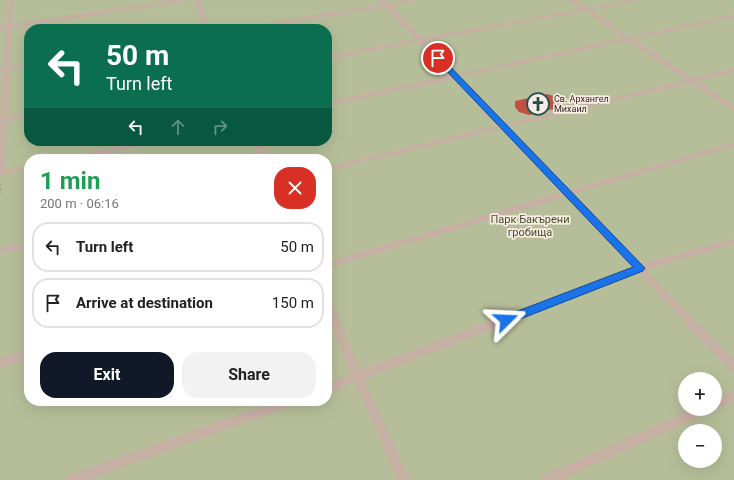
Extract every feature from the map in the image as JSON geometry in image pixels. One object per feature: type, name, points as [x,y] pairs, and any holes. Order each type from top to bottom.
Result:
[{"type":"lane","points":[[10,0],[3,69],[0,174],[24,169]]},
{"type":"lane","points":[[0,28],[182,0]]},
{"type":"lane","points":[[196,0],[206,24]]},
{"type":"lane","points":[[268,24],[385,2],[416,0]]},
{"type":"lane","points":[[572,0],[734,110]]},
{"type":"lane","points":[[332,57],[636,0]]},
{"type":"lane","points":[[385,2],[734,367]]},
{"type":"lane","points":[[332,103],[734,16]]},
{"type":"lane","points":[[3,69],[24,66]]},
{"type":"lane","points":[[332,168],[734,70]]},
{"type":"lane","points":[[2,119],[24,115]]},
{"type":"lane","points":[[332,264],[734,144]]},
{"type":"lane","points":[[93,154],[131,146]]},
{"type":"lane","points":[[332,386],[640,268],[734,242]]},
{"type":"lane","points":[[0,251],[24,245]]},
{"type":"lane","points":[[332,314],[404,480]]},
{"type":"lane","points":[[0,363],[24,356]]},
{"type":"lane","points":[[722,401],[734,396]]},
{"type":"lane","points":[[71,480],[276,406]]},
{"type":"lane","points":[[546,480],[688,416]]},
{"type":"green space","name":"Парк Бакърени гробища","points":[[0,0],[734,0],[734,480],[0,480]]},
{"type":"building","name":"Св. Архангел Михаил","points":[[547,94],[557,97],[562,102],[562,107],[529,115],[519,112],[515,107],[515,101]]},
{"type":"place","name":"Св. Архангел Михаил","points":[[538,104]]},
{"type":"route","points":[[438,58],[640,268],[506,320]]}]
